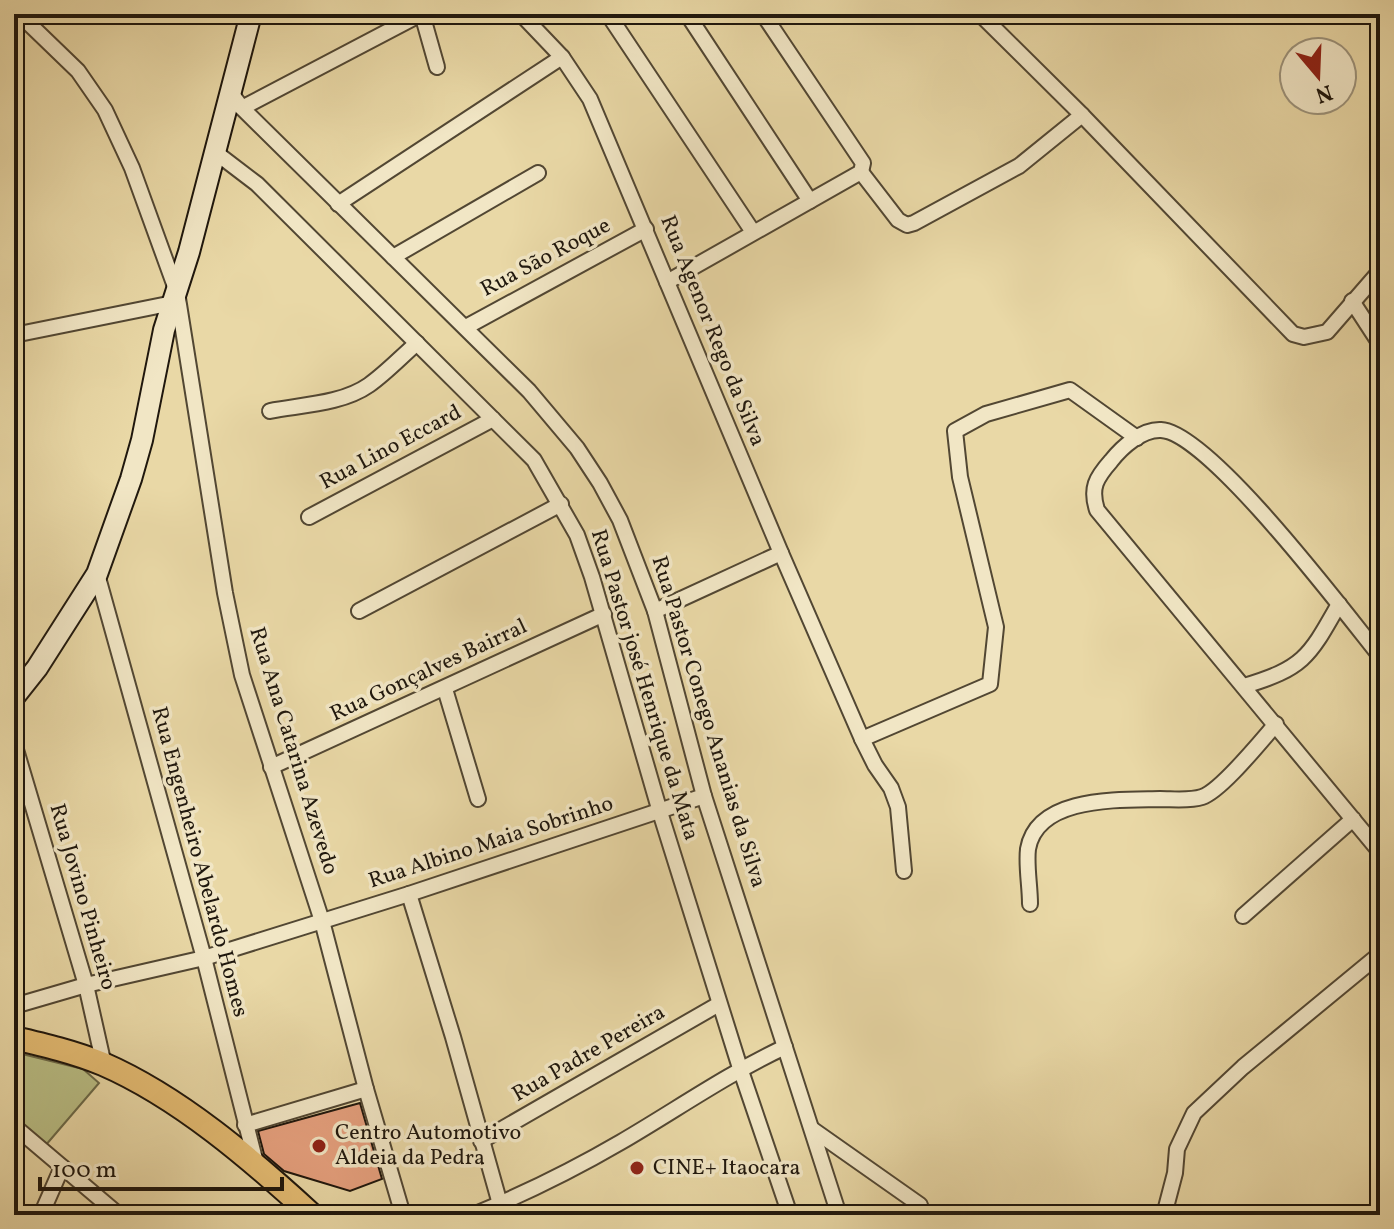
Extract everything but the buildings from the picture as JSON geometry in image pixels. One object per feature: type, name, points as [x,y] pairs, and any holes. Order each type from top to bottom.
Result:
[{"type":"main road","points":[[14,697],[37,668],[97,574],[131,479],[164,330],[215,152],[236,101],[251,14]]},
{"type":"main road","points":[[14,1038],[104,1065],[175,1104],[256,1163],[312,1215]]},
{"type":"street","name":"Rua Ana Catarina Azevedo","points":[[19,14],[78,71],[105,110],[132,168],[175,297],[225,593],[242,675],[322,921],[403,1215]]},
{"type":"street","points":[[236,101],[421,14],[437,67]]},
{"type":"street","name":"Rua Agenor Rego da Silva","points":[[521,14],[562,57],[590,99],[862,739],[891,788],[898,807],[904,871]]},
{"type":"street","points":[[608,14],[753,232]]},
{"type":"street","points":[[687,14],[810,201]]},
{"type":"street","points":[[667,282],[861,172],[863,163],[763,14]]},
{"type":"street","points":[[980,14],[1293,334],[1304,337],[1327,332],[1380,271]]},
{"type":"street","points":[[1371,14],[1380,21]]},
{"type":"street","points":[[338,204],[562,57]]},
{"type":"street","name":"Rua Pastor Conego Ananias da Silva","points":[[236,101],[529,391],[577,448],[620,520],[655,611],[704,796],[839,1215]]},
{"type":"street","points":[[861,172],[898,220],[907,225],[1019,166],[1082,115]]},
{"type":"street","name":"Rua Pastor josé Henrique da Mata","points":[[215,152],[257,184],[534,460],[561,504],[577,535],[604,614],[719,1004],[790,1215]]},
{"type":"street","points":[[393,257],[538,173]]},
{"type":"street","name":"Rua São Roque","points":[[466,327],[646,229]]},
{"type":"street","points":[[14,335],[175,297]]},
{"type":"street","points":[[1352,301],[1380,344]]},
{"type":"street","points":[[270,411],[355,393],[368,386],[417,343]]},
{"type":"street","points":[[862,739],[990,684],[996,627],[960,477],[955,431],[986,414],[1070,390],[1137,438]]},
{"type":"street","name":"Rua Lino Eccard","points":[[309,517],[493,419]]},
{"type":"street","points":[[1380,656],[1254,502],[1190,442],[1164,430],[1153,430],[1117,454],[1093,485],[1097,510],[1380,852]]},
{"type":"street","points":[[359,611],[561,504]]},
{"type":"street","points":[[655,611],[781,553]]},
{"type":"street","name":"Rua Engenheiro Abelardo Homes","points":[[97,574],[204,958],[256,1163]]},
{"type":"street","points":[[1244,686],[1279,676],[1297,665],[1322,634],[1339,604]]},
{"type":"street","name":"Rua Gonçalves Bairral","points":[[271,767],[604,614]]},
{"type":"street","points":[[445,689],[478,799]]},
{"type":"street","points":[[1030,904],[1028,851],[1039,823],[1051,814],[1074,807],[1123,800],[1205,796],[1217,788],[1276,724]]},
{"type":"street","name":"Rua Jovino Pinheiro","points":[[14,743],[86,985],[104,1065]]},
{"type":"street","name":"Rua Albino Maia Sobrinho","points":[[14,1006],[86,985],[204,958],[704,796]]},
{"type":"street","points":[[1243,916],[1353,819]]},
{"type":"street","points":[[409,894],[500,1204]]},
{"type":"street","points":[[1164,1215],[1175,1173],[1177,1149],[1194,1113],[1243,1067],[1380,954]]},
{"type":"street","name":"Rua Padre Pereira","points":[[481,1141],[719,1004]]},
{"type":"street","points":[[473,1215],[536,1189],[621,1142],[740,1068],[785,1047]]},
{"type":"street","points":[[245,1125],[366,1089]]},
{"type":"street","points":[[14,1126],[119,1215]]},
{"type":"street","points":[[811,1129],[920,1205]]},
{"type":"street","points":[[41,1215],[62,1167]]},
{"type":"green space","points":[[14,1052],[83,1069],[99,1083],[45,1146],[14,1121]]},
{"type":"place","name":"Centro Automotivo Aldeia da Pedra","points":[[319,1146]]},
{"type":"place","name":"CINE+ Itaocara","points":[[637,1168]]}]
